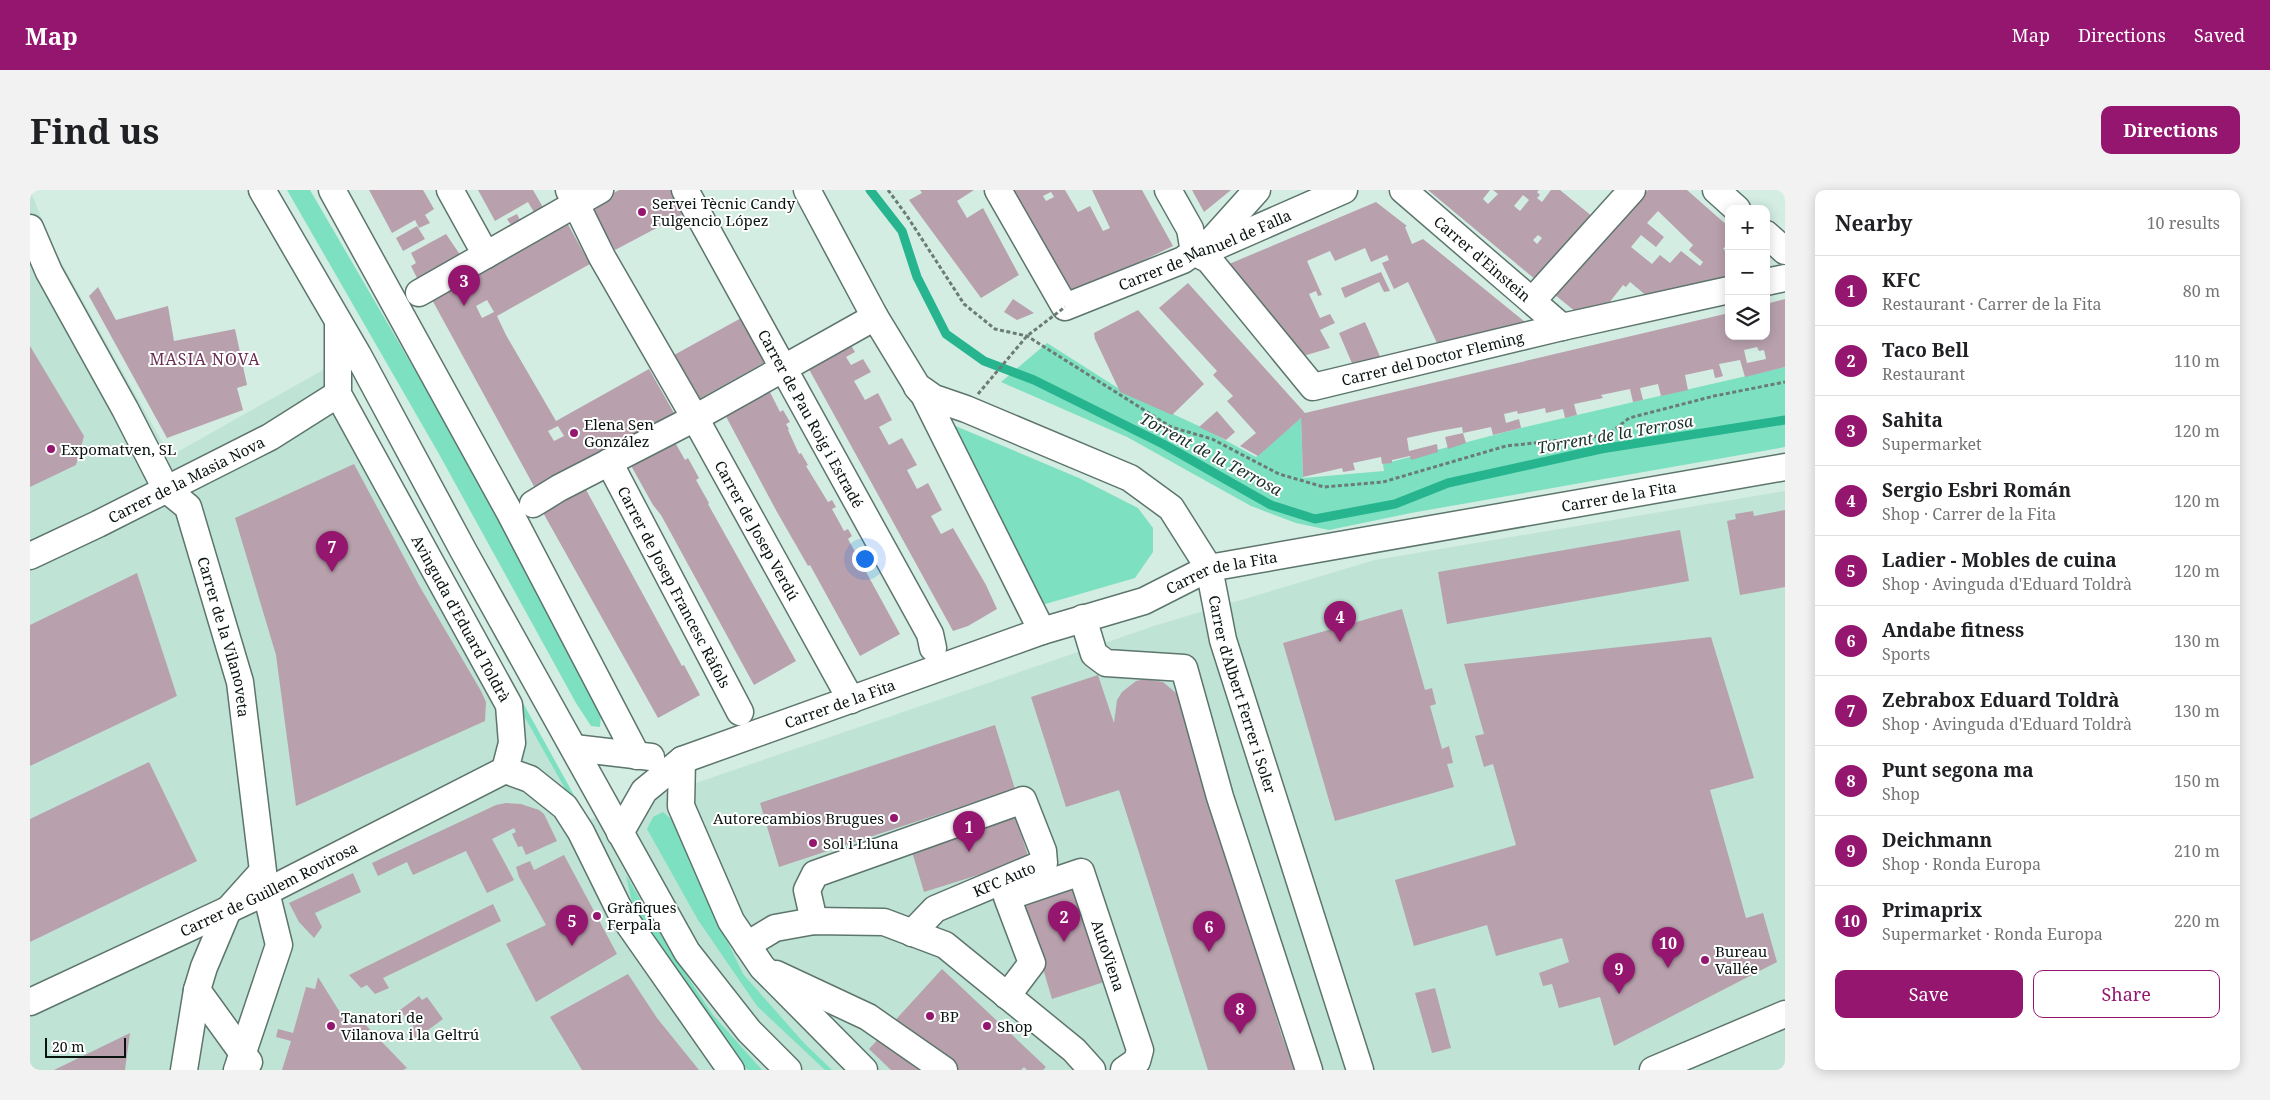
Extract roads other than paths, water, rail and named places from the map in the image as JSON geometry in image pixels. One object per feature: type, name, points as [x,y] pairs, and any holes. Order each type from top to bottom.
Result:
[{"type":"street","name":"Avinguda d'Eduard Toldrà","points":[[262,190],[338,322],[687,952],[749,1031],[788,1070]]},
{"type":"street","points":[[332,190],[510,512],[638,756]]},
{"type":"street","points":[[450,190],[486,255]]},
{"type":"street","points":[[419,293],[486,255],[573,196],[600,190]]},
{"type":"street","name":"Carrer de Pau Roig i Estradé","points":[[685,190],[925,626],[933,648]]},
{"type":"street","name":"Carrer d'Albert Ferrer i Soler","points":[[807,190],[875,317],[924,395],[1042,631]]},
{"type":"street","name":"Carrer de Manuel de Falla","points":[[998,190],[1065,307],[1183,260],[1194,252],[1219,245],[1344,190]]},
{"type":"street","points":[[1168,190],[1190,229],[1194,252],[1213,239],[1257,190]]},
{"type":"street","name":"Carrer d'Einstein","points":[[1403,190],[1562,327]]},
{"type":"street","points":[[1532,301],[1632,190]]},
{"type":"street","points":[[1716,190],[1733,205]]},
{"type":"street","name":"Carrer de Josep Verdú","points":[[573,196],[602,257],[695,418],[851,700]]},
{"type":"street","name":"Carrer de la Vilanoveta","points":[[30,228],[49,272],[125,408],[166,489],[188,508],[240,682],[264,882],[279,945],[244,1063]]},
{"type":"street","points":[[1770,238],[1785,251]]},
{"type":"street","name":"Carrer del Doctor Fleming","points":[[1194,252],[1209,260],[1313,387],[1562,327],[1725,291]]},
{"type":"street","points":[[1770,281],[1785,278]]},
{"type":"street","points":[[533,504],[558,488],[695,418],[875,317]]},
{"type":"street","name":"Avinguda d'Eduard Toldrà","points":[[338,322],[338,394],[509,705],[512,743],[505,770],[530,779],[566,807],[581,832],[621,913],[730,1070]]},
{"type":"street","name":"Carrer d'Albert Ferrer i Soler","points":[[917,386],[934,398],[966,409],[1130,478],[1171,508],[1209,568],[1223,640],[1360,1070]]},
{"type":"street","name":"Carrer de la Masia Nova","points":[[30,556],[98,524],[270,437],[338,394]]},
{"type":"street","name":"Carrer de Josep Francesc Ràfols","points":[[609,462],[740,712]]},
{"type":"street","name":"Carrer de la Fita","points":[[620,833],[644,792],[682,760],[1042,631],[1144,601],[1209,568],[1785,467]]},
{"type":"street","points":[[1083,618],[1094,654],[1106,663],[1184,668],[1220,797],[1309,1070]]},
{"type":"street","name":"Carrer de la Fita","points":[[574,748],[682,760]]},
{"type":"street","points":[[682,760],[681,806],[731,921],[762,967],[864,1070]]},
{"type":"street","name":"Carrer de Guillem Rovirosa","points":[[30,1002],[228,910],[264,882],[505,770]]},
{"type":"street","name":"Avinguda d'Eduard Toldrà","points":[[597,789],[621,913]]},
{"type":"street","name":"KFC Auto","points":[[814,920],[807,890],[814,874],[1023,800],[1043,851],[1044,862],[935,909],[912,933]]},
{"type":"street","name":"AutoViena","points":[[1007,996],[1032,963],[1007,897],[1081,872],[1140,1050],[1137,1061],[1124,1070]]},
{"type":"street","points":[[184,1070],[197,990],[204,967],[228,910]]},
{"type":"street","points":[[747,945],[775,928],[814,920],[884,922],[945,945],[1074,1050],[1092,1070]]},
{"type":"street","points":[[762,967],[868,1017],[944,1070]]},
{"type":"street","points":[[197,990],[244,1063]]},
{"type":"street","points":[[1653,1070],[1785,1014]]},
{"type":"waterway","name":"Torrent de la Terrosa","points":[[870,190],[902,231],[917,277],[946,334],[984,361],[1034,380],[1163,444],[1271,505],[1315,519],[1395,504],[1448,483],[1601,449],[1785,420]]},
{"type":"place","name":"Servei Tècnic Candy Fulgencio López","points":[[642,212]]},
{"type":"place","name":"Sahita","points":[[464,306]]},
{"type":"place","name":"Elena Sen González","points":[[574,433]]},
{"type":"place","name":"Expomatven, SL","points":[[51,449]]},
{"type":"place","name":"Zebrabox Eduard Toldrà","points":[[332,572]]},
{"type":"place","name":"Sergio Esbri Román","points":[[1340,642]]},
{"type":"place","name":"Autorecambios Brugues","points":[[894,818]]},
{"type":"place","name":"Sol i Lluna","points":[[813,843]]},
{"type":"place","name":"KFC","points":[[969,852]]},
{"type":"place","name":"Gràfiques Ferpala","points":[[597,916]]},
{"type":"place","name":"Taco Bell","points":[[1064,942]]},
{"type":"place","name":"Ladier - Mobles de cuina","points":[[572,946]]},
{"type":"place","name":"Andabe fitness","points":[[1209,952]]},
{"type":"place","name":"Bureau Vallée","points":[[1705,960]]},
{"type":"place","name":"Primaprix","points":[[1668,968]]},
{"type":"place","name":"Deichmann","points":[[1619,994]]},
{"type":"place","name":"BP","points":[[930,1016]]},
{"type":"place","name":"Tanatori de Vilanova i la Geltrú","points":[[331,1026]]},
{"type":"place","name":"Shop","points":[[987,1026]]},
{"type":"place","name":"Punt segona ma","points":[[1240,1034]]},
{"type":"district","name":"MASIA NOVA","points":[[205,359]]}]
